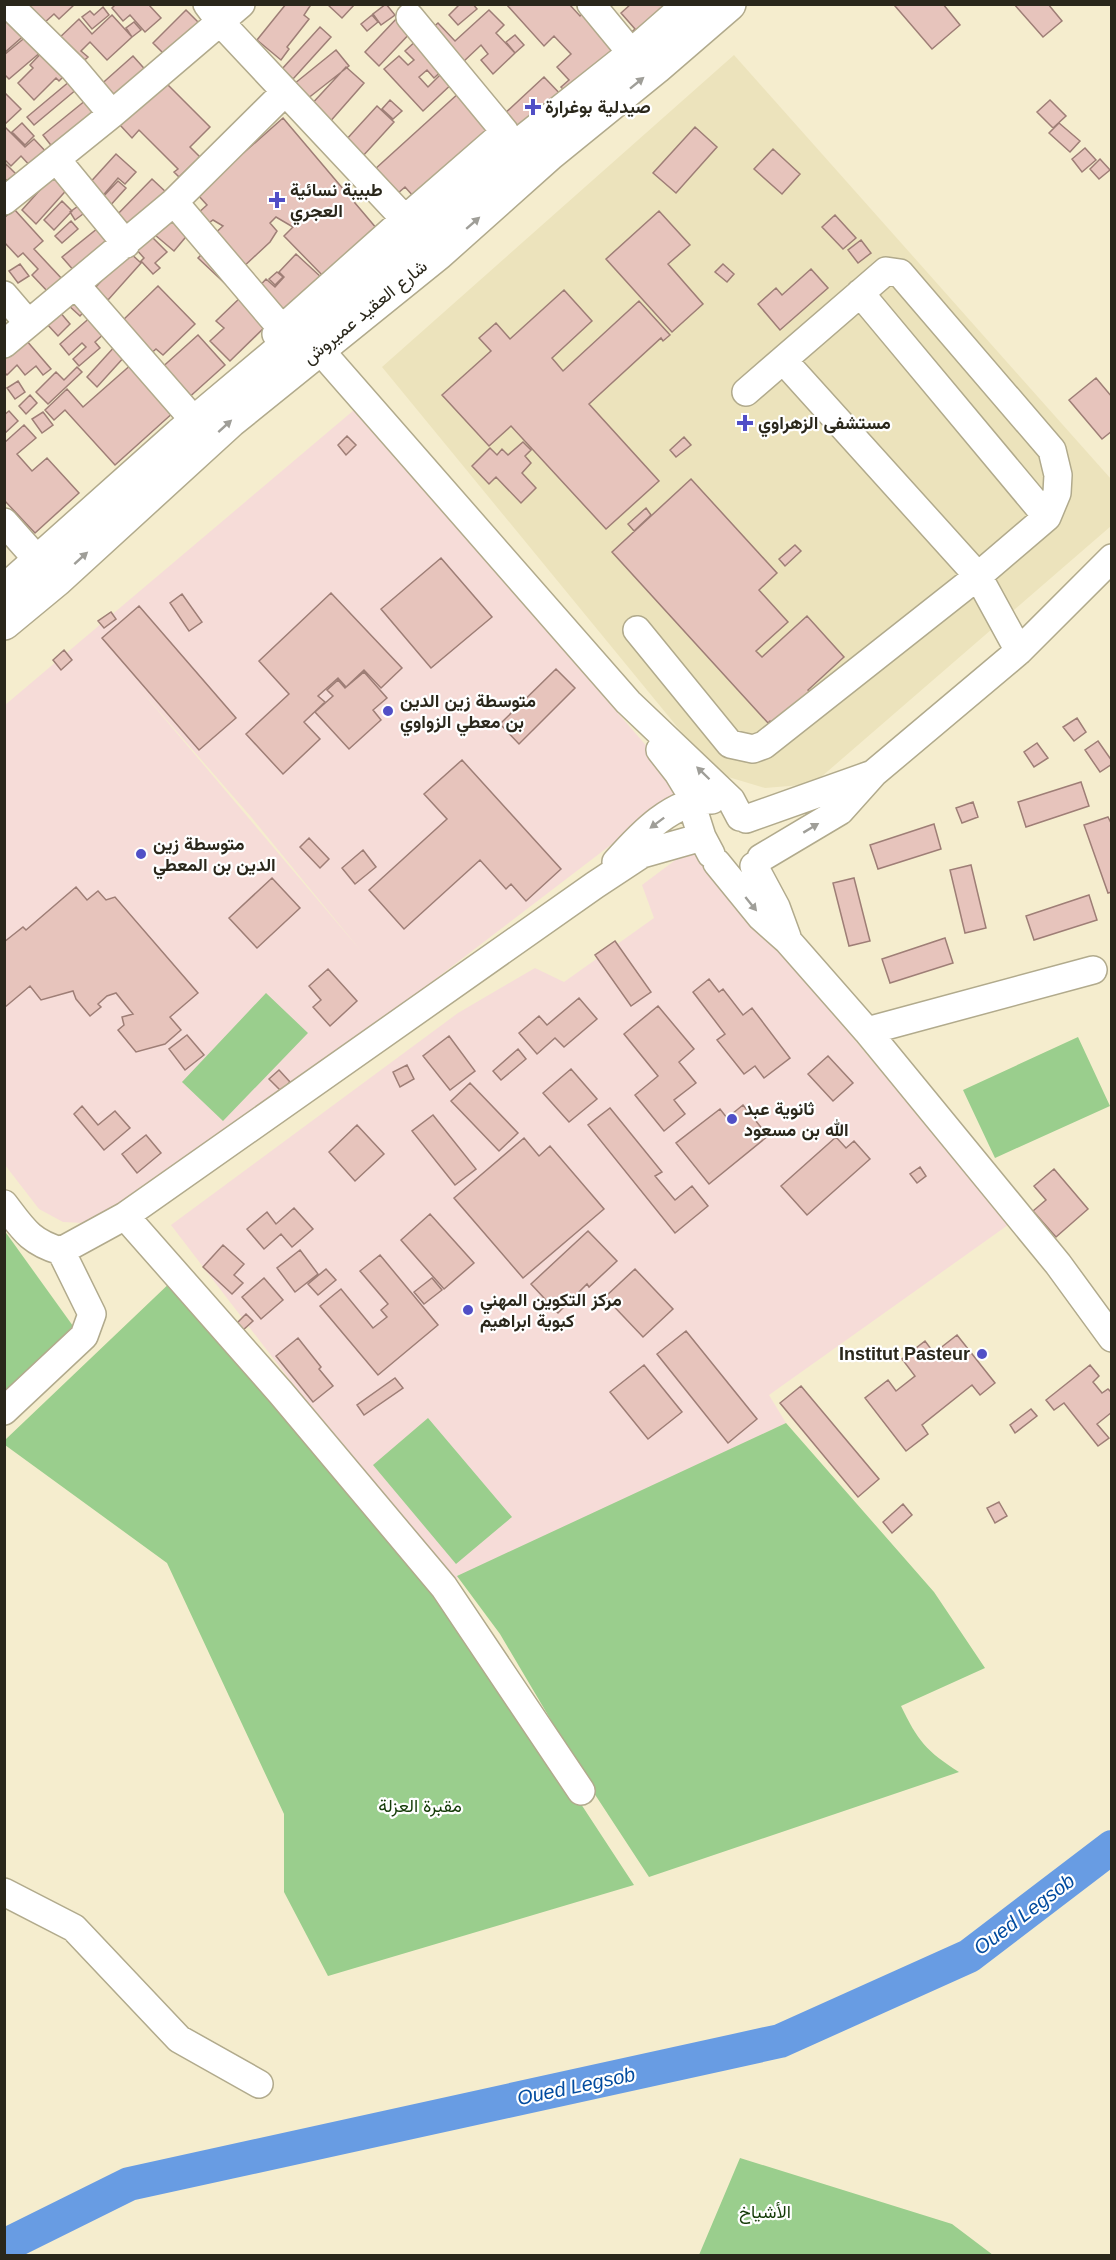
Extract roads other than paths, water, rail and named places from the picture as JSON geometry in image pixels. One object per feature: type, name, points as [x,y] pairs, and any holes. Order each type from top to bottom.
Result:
[{"type":"main road","name":"شارع العقيد عميروش","points":[[4,592],[41,564],[180,435],[420,235],[510,140],[633,55],[691,4]]},
{"type":"main road","name":"شارع العقيد عميروش","points":[[420,235],[549,154],[729,4]]},
{"type":"main road","name":"شارع العقيد عميروش","points":[[4,623],[41,564]]},
{"type":"street","points":[[8,4],[74,69],[112,114]]},
{"type":"street","points":[[4,201],[112,114],[214,14],[241,4]]},
{"type":"street","points":[[591,4],[633,55]]},
{"type":"street","points":[[411,8],[510,140]]},
{"type":"street","points":[[214,14],[420,235]]},
{"type":"street","points":[[4,344],[174,202],[285,92]]},
{"type":"street","points":[[57,160],[126,244]]},
{"type":"street","points":[[174,202],[628,702],[739,812],[759,828],[763,835],[764,851],[758,862]]},
{"type":"street","points":[[637,630],[730,744],[753,749],[764,745],[978,576],[1047,517],[1057,493],[1058,475],[1052,450],[900,273],[886,271],[746,392]]},
{"type":"street","points":[[76,285],[185,410]]},
{"type":"street","points":[[860,293],[1047,517]]},
{"type":"street","points":[[4,294],[28,323]]},
{"type":"street","points":[[4,522],[41,564],[185,410],[299,338]]},
{"type":"street","points":[[783,360],[978,576],[1019,651]]},
{"type":"street","points":[[4,1204],[33,1240],[45,1247],[62,1251],[125,1216],[642,854],[710,852],[731,871],[740,872],[758,862],[840,811],[874,773],[1019,651],[1112,558]]},
{"type":"street","points":[[628,702],[646,732],[678,773],[694,801],[695,815],[710,852],[761,917],[788,941],[867,1031],[1058,1264],[1112,1338]]},
{"type":"street","points":[[710,852],[711,837],[715,828],[739,812],[874,773]]},
{"type":"street","points":[[595,885],[637,838],[678,808],[694,801],[739,812]]},
{"type":"street","points":[[758,862],[788,941]]},
{"type":"street","points":[[867,1031],[1093,970]]},
{"type":"street","points":[[125,1216],[281,1393],[444,1587],[581,1791]]},
{"type":"street","points":[[4,1411],[84,1336],[92,1314],[62,1251]]},
{"type":"street","points":[[4,1892],[74,1928],[179,2039],[259,2084]]},
{"type":"waterway","name":"Oued Legsob","points":[[4,2246],[129,2184],[780,2041],[969,1956],[1112,1847]]},
{"type":"place","name":"صيدلية بوغرارة","points":[[533,107]]},
{"type":"place","name":"طبيبة نسائية العجري","points":[[277,200]]},
{"type":"place","name":"مستشفى الزهراوي","points":[[745,423]]},
{"type":"place","name":"متوسطة زين الدين بن معطي الزواوي","points":[[388,711]]},
{"type":"place","name":"متوسطة زين الدين بن المعطي","points":[[141,854]]},
{"type":"place","name":"ثانوية عبد الله بن مسعود","points":[[732,1119]]},
{"type":"place","name":"مركز التكوين المهني كبوية ابراهيم","points":[[468,1310]]},
{"type":"place","name":"Institut Pasteur","points":[[982,1354]]},
{"type":"park label","name":"مقبرة العزلة","points":[[420,1806]]},
{"type":"park label","name":"الأشياخ","points":[[765,2212]]}]
